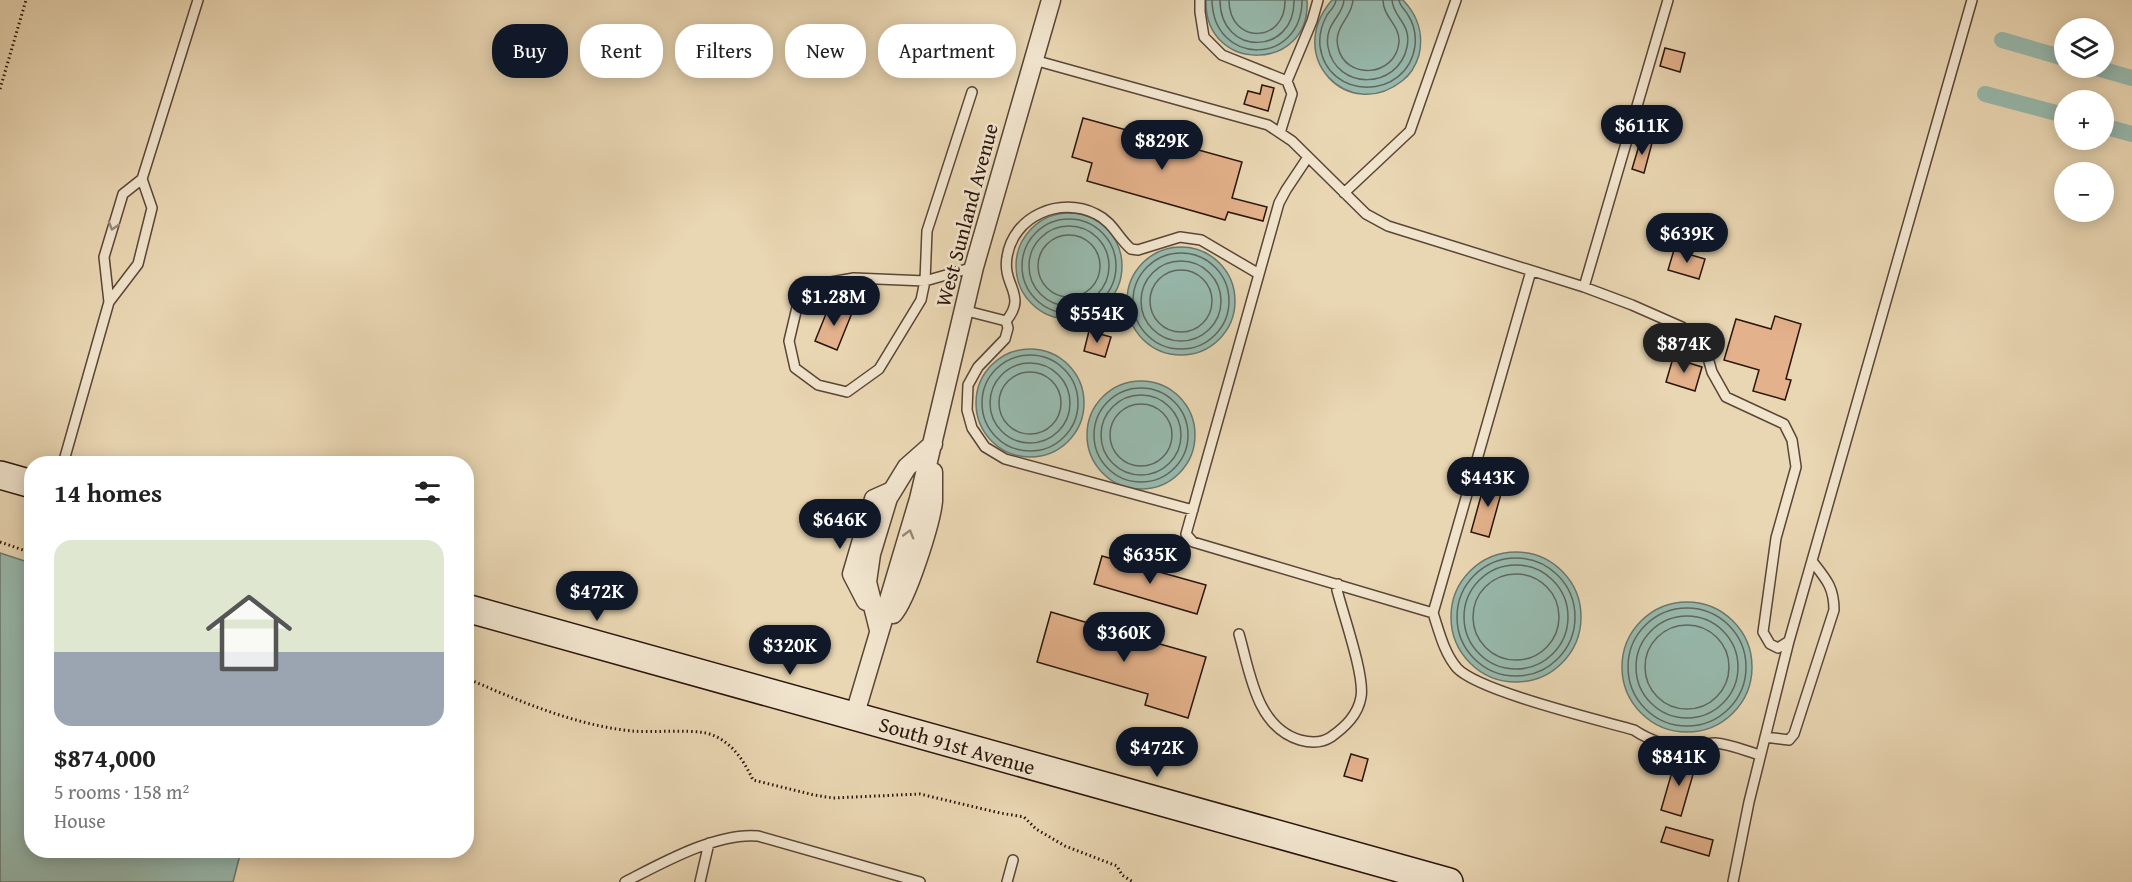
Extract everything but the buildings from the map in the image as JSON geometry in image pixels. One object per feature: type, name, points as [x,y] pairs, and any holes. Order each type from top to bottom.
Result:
[{"type":"main road","points":[[0,475],[24,482]]},
{"type":"main road","name":"South 91st Avenue","points":[[474,610],[1449,882]]},
{"type":"street","name":"West Sunland Avenue","points":[[854,717],[879,630],[899,608],[909,584],[933,502],[933,444],[963,310],[1051,0]]},
{"type":"street","points":[[879,630],[867,582],[868,569],[886,506],[892,491],[907,467],[933,444]]},
{"type":"lane","points":[[109,302],[104,257],[123,194],[142,179],[198,0]]},
{"type":"lane","points":[[1200,0],[1204,37],[1222,56],[1287,81]]},
{"type":"lane","points":[[1280,133],[1292,94],[1287,81],[1312,21],[1318,0]]},
{"type":"lane","points":[[1344,193],[1410,131],[1456,0]]},
{"type":"lane","points":[[1584,287],[1668,0]]},
{"type":"lane","points":[[1733,882],[1749,802],[1789,641],[1972,0]]},
{"type":"lane","points":[[1034,60],[1268,125],[1292,141],[1366,214],[1388,226],[1584,287],[1632,304],[1682,327],[1706,351],[1712,372],[1726,397],[1784,424],[1792,440],[1796,467],[1776,538],[1763,632],[1770,644],[1778,648],[1789,641]]},
{"type":"lane","points":[[972,92],[927,231],[926,281],[921,300],[879,369],[846,392],[818,385],[795,368],[789,341],[798,303],[814,285],[854,278],[926,281],[974,267]]},
{"type":"lane","points":[[1308,157],[1286,189],[1280,203],[1186,534],[1193,542],[1433,613]]},
{"type":"lane","points":[[65,456],[109,302],[138,264],[152,208],[142,179]]},
{"type":"lane","points":[[1005,321],[1014,311],[1016,303],[1006,267],[1010,245],[1028,220],[1049,209],[1077,208],[1096,214],[1114,226],[1131,249],[1138,250],[1180,237],[1201,240],[1259,274]]},
{"type":"lane","points":[[1531,271],[1433,613],[1444,646],[1458,669],[1493,687],[1634,730],[1646,738],[1685,749],[1704,743],[1718,743],[1761,755]]},
{"type":"lane","points":[[963,310],[1005,321]]},
{"type":"lane","points":[[1005,321],[1008,328],[1005,339],[978,368],[968,386],[967,410],[972,428],[985,447],[1005,459],[1193,510]]},
{"type":"lane","points":[[1765,737],[1789,740],[1794,734],[1834,610],[1834,593],[1812,561]]},
{"type":"lane","points":[[1239,634],[1259,702],[1273,724],[1290,737],[1309,742],[1325,741],[1350,721],[1361,696],[1359,675],[1337,590],[1338,584]]},
{"type":"lane","points":[[625,882],[718,839],[743,835],[758,836],[920,882]]},
{"type":"lane","points":[[700,882],[709,843]]},
{"type":"lane","points":[[1007,882],[1013,860]]},
{"type":"path","points":[[0,89],[26,0]]},
{"type":"path","points":[[0,542],[24,550]]},
{"type":"path","points":[[474,681],[564,718],[631,731],[706,733],[731,746],[745,763],[753,780],[833,798],[920,794],[1024,817],[1035,829],[1065,846],[1117,866],[1122,875],[1133,882]]},
{"type":"water","points":[[1206,0],[1307,0],[1304,24],[1293,41],[1277,51],[1258,55],[1238,52],[1222,42],[1210,24]]},
{"type":"water","points":[[1332,0],[1403,0],[1413,12],[1421,39],[1418,59],[1405,79],[1382,92],[1362,94],[1344,89],[1329,78],[1319,62],[1315,43],[1319,22]]},
{"type":"water","points":[[1069,213],[1089,217],[1107,228],[1118,246],[1122,266],[1118,286],[1107,304],[1089,315],[1069,319],[1049,315],[1031,304],[1020,286],[1016,266],[1020,246],[1031,228],[1049,217]]},
{"type":"water","points":[[1181,247],[1191,248],[1211,256],[1219,263],[1226,271],[1234,291],[1234,311],[1226,331],[1219,339],[1211,346],[1191,354],[1181,355],[1171,354],[1151,346],[1143,339],[1136,331],[1128,311],[1127,301],[1128,291],[1136,271],[1143,263],[1151,256],[1171,248]]},
{"type":"water","points":[[1030,349],[1040,350],[1060,358],[1068,365],[1075,373],[1083,393],[1083,413],[1075,433],[1068,441],[1060,448],[1040,456],[1030,457],[1020,456],[1000,448],[992,441],[985,433],[977,413],[976,403],[977,393],[985,373],[992,365],[1000,358],[1020,350]]},
{"type":"water","points":[[1141,381],[1151,382],[1171,390],[1179,397],[1186,405],[1194,425],[1194,445],[1186,465],[1179,473],[1171,480],[1151,488],[1141,489],[1131,488],[1111,480],[1103,473],[1096,465],[1088,445],[1087,435],[1088,425],[1096,405],[1103,397],[1111,390],[1131,382]]},
{"type":"water","points":[[1516,552],[1541,557],[1562,571],[1576,592],[1581,617],[1576,642],[1562,663],[1541,677],[1516,682],[1491,677],[1470,663],[1456,642],[1451,617],[1456,592],[1470,571],[1491,557]]},
{"type":"water","points":[[0,553],[24,561],[24,858],[239,858],[233,882],[0,882]]},
{"type":"water","points":[[1687,602],[1712,607],[1733,621],[1747,642],[1752,667],[1747,692],[1733,713],[1712,727],[1687,732],[1662,727],[1641,713],[1627,692],[1622,667],[1627,642],[1641,621],[1662,607]]},
{"type":"waterway","points":[[2002,40],[2054,55]]},
{"type":"waterway","points":[[2114,73],[2132,78]]},
{"type":"waterway","points":[[1985,94],[2054,112]]},
{"type":"waterway","points":[[2114,129],[2132,134]]}]
